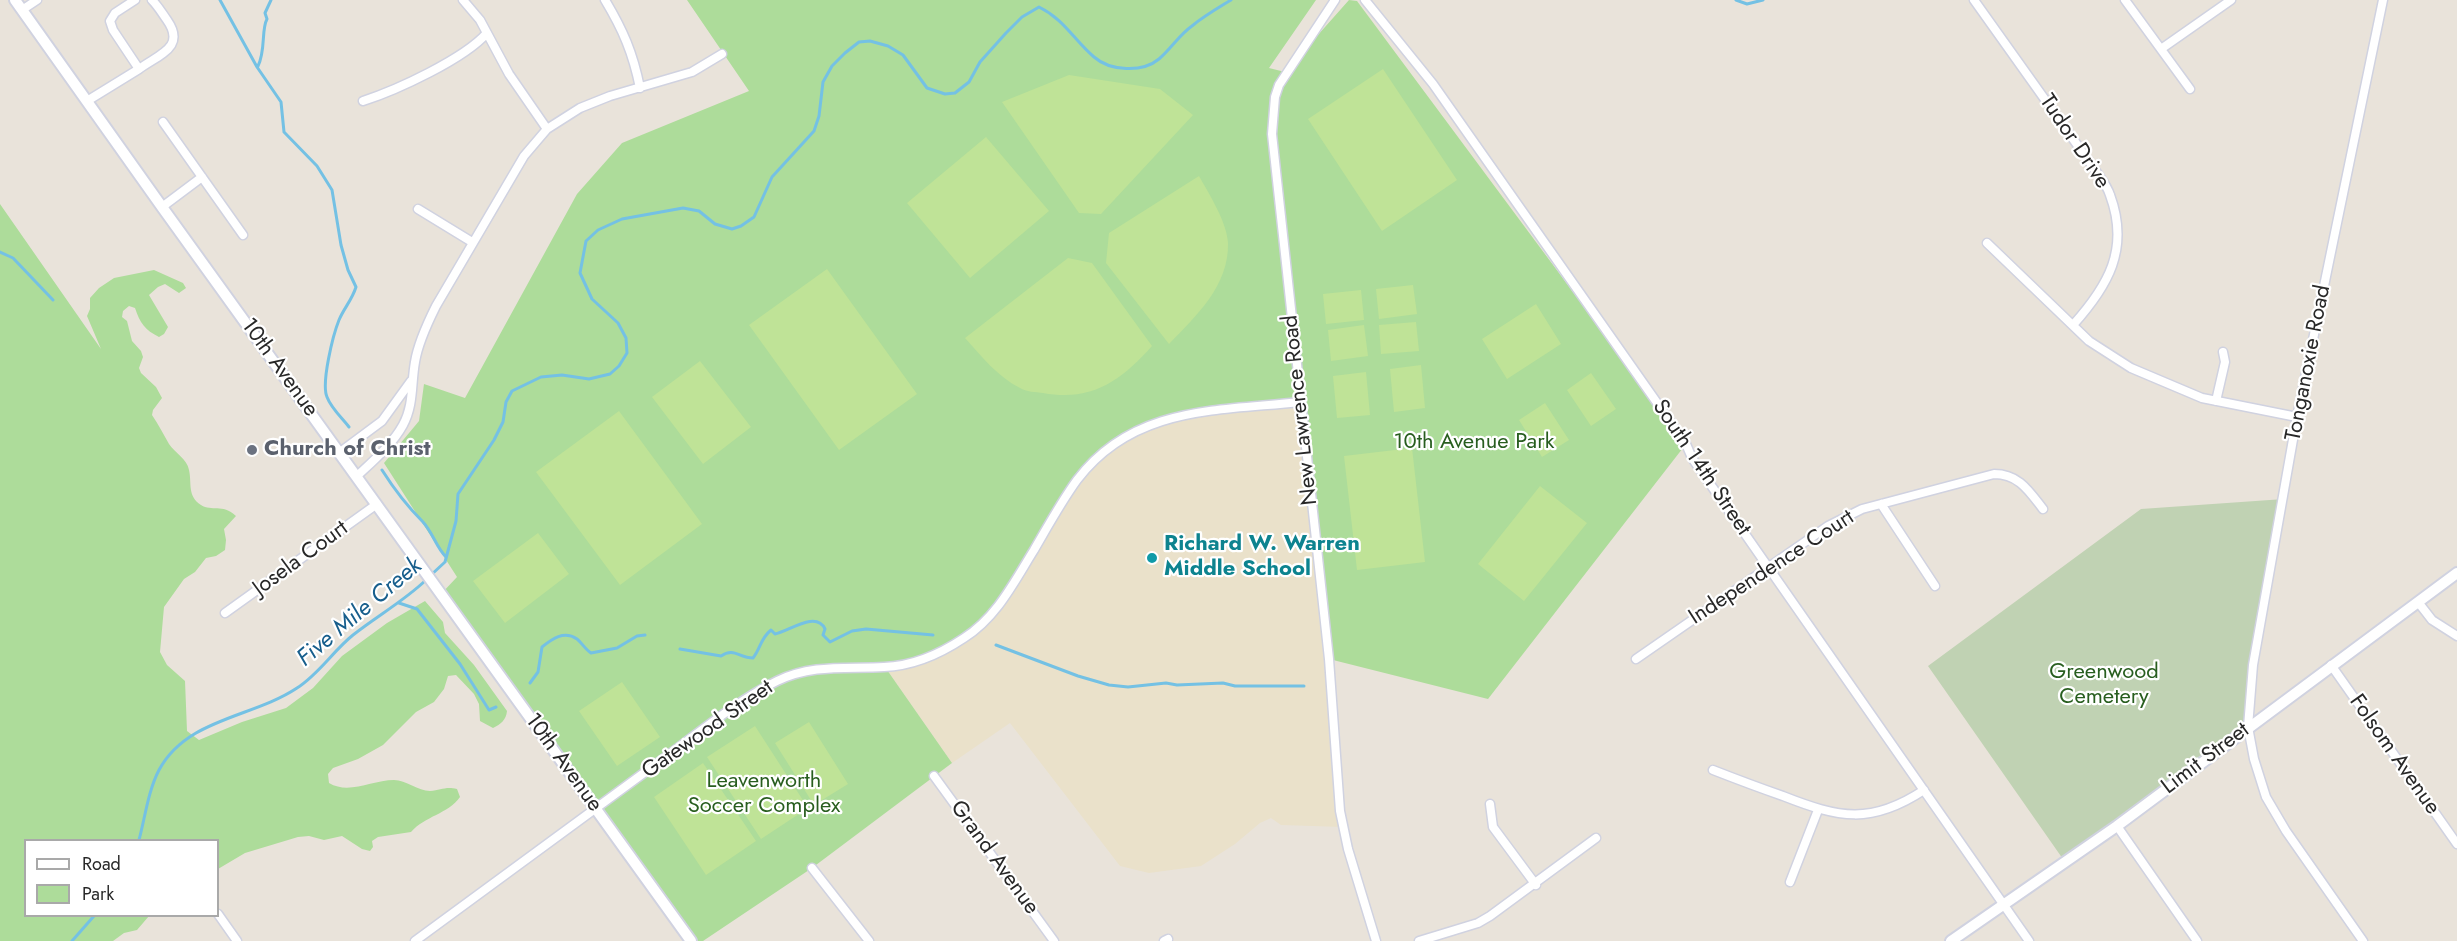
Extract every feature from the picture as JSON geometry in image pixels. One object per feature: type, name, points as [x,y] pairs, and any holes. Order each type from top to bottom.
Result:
[{"type":"street","name":"10th Avenue","points":[[15,0],[691,941]]},
{"type":"street","points":[[22,10],[37,0]]},
{"type":"street","points":[[135,0],[115,13],[111,21],[113,30],[139,69]]},
{"type":"street","points":[[87,101],[139,69],[172,45],[176,38],[174,30],[152,0]]},
{"type":"street","points":[[463,0],[480,20],[509,74],[547,129]]},
{"type":"street","points":[[604,0],[628,42],[640,88]]},
{"type":"street","name":"New Lawrence Road","points":[[1335,0],[1286,72],[1275,98],[1272,134],[1328,652],[1340,811],[1348,849],[1376,941]]},
{"type":"street","name":"South 14th Street","points":[[1365,0],[1433,84],[1686,444],[1692,458],[2029,941]]},
{"type":"street","name":"Tudor Drive","points":[[1974,0],[2110,193],[2117,222],[2117,246],[2112,268],[2105,285],[2073,326]]},
{"type":"street","points":[[2125,0],[2190,89]]},
{"type":"street","points":[[2161,49],[2231,0]]},
{"type":"street","name":"Tonganoxie Road","points":[[2363,941],[2286,831],[2266,797],[2247,727],[2253,665],[2297,417],[2383,0]]},
{"type":"street","points":[[363,101],[435,69],[482,40],[488,33]]},
{"type":"street","points":[[357,476],[387,448],[403,426],[410,407],[415,361],[425,329],[472,242],[524,156],[547,129],[580,108],[610,96],[692,72],[722,54]]},
{"type":"street","points":[[163,122],[243,235]]},
{"type":"street","points":[[162,207],[202,177]]},
{"type":"street","points":[[418,209],[472,242]]},
{"type":"street","points":[[1987,243],[2089,341],[2131,368],[2184,392],[2216,401],[2297,417]]},
{"type":"street","points":[[2216,401],[2224,362],[2223,352]]},
{"type":"street","points":[[339,453],[382,421],[413,378]]},
{"type":"street","name":"Gatewood Street","points":[[415,941],[698,734],[776,681],[798,672],[822,668],[885,667],[913,663],[943,651],[966,637],[989,619],[1078,479],[1113,446],[1135,431],[1160,420],[1192,413],[1300,402]]},
{"type":"street","name":"Independence Court","points":[[1636,659],[1844,516],[1994,474],[2004,474],[2021,482],[2043,509]]},
{"type":"street","name":"Josela Court","points":[[225,613],[376,504]]},
{"type":"street","points":[[1881,504],[1935,586]]},
{"type":"street","name":"Limit Street","points":[[1952,941],[2117,826],[2247,727],[2457,573]]},
{"type":"street","points":[[2418,602],[2432,620],[2457,636]]},
{"type":"street","name":"Folsom Avenue","points":[[2331,665],[2457,844]]},
{"type":"street","points":[[1713,770],[1818,810],[1848,815],[1875,813],[1906,802],[1924,790]]},
{"type":"street","name":"Grand Avenue","points":[[934,776],[1054,941]]},
{"type":"street","points":[[1490,804],[1493,827],[1536,885]]},
{"type":"street","points":[[1790,882],[1818,810]]},
{"type":"street","points":[[2117,826],[2197,941]]},
{"type":"street","points":[[1419,941],[1478,923],[1536,885],[1596,837]]},
{"type":"street","points":[[812,868],[869,941]]},
{"type":"street","points":[[219,916],[237,941]]},
{"type":"shaded area","points":[[1300,402],[1343,827],[1281,825],[1271,818],[1260,823],[1235,844],[1201,866],[1149,873],[1120,866],[1010,723],[952,763],[885,667],[1065,498],[1113,445],[1160,420]]},
{"type":"green space","points":[[687,0],[1316,0],[1269,68],[1285,72],[1349,0],[1357,1],[1686,444],[1488,699],[1329,659],[1299,402],[1160,420],[1113,446],[1078,479],[989,619],[943,651],[885,667],[952,763],[812,868],[703,941],[691,941],[441,594],[457,577],[384,463],[419,421],[424,384],[465,398],[577,194],[622,143],[749,91]]},
{"type":"green space","points":[[1383,69],[1457,180],[1382,231],[1308,119]]},
{"type":"green space","points":[[1069,75],[1160,89],[1193,115],[1101,214],[1079,213],[1002,102]]},
{"type":"green space","points":[[986,137],[1049,211],[970,278],[907,203]]},
{"type":"green space","points":[[1199,176],[1224,226],[1228,243],[1227,259],[1223,273],[1209,299],[1169,344],[1106,263],[1109,233]]},
{"type":"green space","points":[[0,204],[101,349],[87,316],[90,309],[90,298],[99,288],[114,278],[154,270],[183,283],[186,288],[179,293],[165,284],[149,295],[168,327],[159,337],[144,325],[135,308],[129,306],[123,311],[122,317],[127,321],[132,341],[141,351],[143,357],[139,368],[141,373],[156,387],[162,398],[152,415],[169,444],[188,466],[194,498],[205,507],[226,510],[236,516],[224,529],[225,550],[216,556],[206,558],[195,572],[184,579],[164,607],[160,652],[167,665],[185,681],[187,731],[199,740],[242,722],[286,708],[313,688],[342,656],[387,623],[425,601],[443,622],[445,633],[474,665],[507,711],[506,717],[493,728],[480,721],[479,704],[474,694],[456,675],[448,676],[444,689],[434,702],[416,712],[383,745],[358,759],[333,768],[328,774],[329,783],[344,788],[394,780],[426,791],[457,789],[460,797],[455,803],[411,832],[378,837],[372,841],[373,847],[370,851],[362,849],[342,836],[324,840],[309,836],[298,837],[245,853],[219,868],[219,839],[24,839],[24,917],[148,917],[137,930],[124,933],[113,941],[0,941]]},
{"type":"green space","points":[[1068,258],[1092,263],[1152,346],[1117,379],[1104,386],[1076,394],[1031,392],[1012,383],[997,372],[965,338]]},
{"type":"green space","points":[[827,269],[917,394],[839,450],[749,325]]},
{"type":"green space","points":[[1413,285],[1417,314],[1379,319],[1376,289]]},
{"type":"green space","points":[[1361,290],[1364,320],[1326,324],[1323,294]]},
{"type":"green space","points":[[1536,304],[1561,344],[1507,379],[1482,339]]},
{"type":"green space","points":[[1416,322],[1419,351],[1381,354],[1379,325]]},
{"type":"green space","points":[[1364,325],[1368,356],[1331,361],[1328,330]]},
{"type":"green space","points":[[700,361],[751,427],[703,464],[652,397]]},
{"type":"green space","points":[[1421,365],[1425,408],[1394,412],[1390,369]]},
{"type":"green space","points":[[1366,372],[1370,415],[1337,418],[1333,376]]},
{"type":"green space","points":[[1591,373],[1616,409],[1591,426],[1567,390]]},
{"type":"green space","points":[[1545,403],[1569,440],[1542,457],[1519,420]]},
{"type":"green space","points":[[619,411],[702,524],[620,585],[536,472]]},
{"type":"green space","points":[[1412,448],[1425,562],[1357,570],[1344,456]]},
{"type":"green space","points":[[1540,486],[1587,523],[1524,601],[1478,564]]},
{"type":"green space","name":"Greenwood Cemetery","points":[[2284,499],[2253,665],[2248,727],[2065,862],[1928,666],[2141,509]]},
{"type":"green space","points":[[538,533],[569,574],[505,623],[473,581]]},
{"type":"green space","points":[[622,682],[660,737],[617,766],[579,711]]},
{"type":"green space","points":[[809,722],[848,784],[814,805],[775,743]]},
{"type":"green space","name":"Leavenworth Soccer Complex","points":[[755,726],[808,808],[761,839],[707,757]]},
{"type":"green space","points":[[703,763],[756,841],[706,875],[654,797]]},
{"type":"waterway","points":[[220,0],[257,67],[281,102],[284,132],[317,166],[332,190],[341,245],[348,270],[356,287],[339,320],[334,336],[328,359],[326,390],[331,405],[349,427]]},
{"type":"waterway","points":[[258,66],[267,19],[265,13],[271,0]]},
{"type":"waterway","name":"Five Mile Creek","points":[[431,575],[445,562],[456,521],[458,494],[494,440],[503,422],[506,402],[512,391],[541,377],[562,375],[589,379],[610,374],[619,366],[627,353],[626,338],[618,323],[592,299],[580,273],[586,241],[598,230],[622,219],[683,208],[699,211],[715,224],[732,229],[754,217],[772,177],[814,131],[819,116],[823,82],[832,66],[859,42],[870,41],[888,46],[903,55],[927,88],[945,94],[955,93],[969,82],[980,62],[1006,33],[1022,17],[1039,7],[1056,18],[1101,62],[1117,67],[1135,68],[1152,64],[1187,30],[1231,0]]},
{"type":"waterway","name":"Five Mile Creek","points":[[1736,0],[1747,4],[1763,0]]},
{"type":"waterway","points":[[0,252],[13,258],[53,300]]},
{"type":"waterway","points":[[382,470],[426,526],[446,557]]},
{"type":"waterway","name":"Five Mile Creek","points":[[139,839],[155,778],[171,753],[186,739],[203,729],[279,698],[297,688],[353,635],[426,580]]},
{"type":"waterway","points":[[399,603],[417,609],[460,664],[489,710],[496,707]]},
{"type":"waterway","points":[[680,649],[721,656],[733,653],[753,658],[771,630],[775,634],[815,621],[825,629],[823,635],[830,642],[852,631],[866,629],[933,635]]},
{"type":"waterway","points":[[530,683],[538,672],[542,647],[558,637],[572,636],[591,653],[617,648],[637,636],[645,635]]},
{"type":"waterway","points":[[996,645],[1078,676],[1109,685],[1128,687],[1166,683],[1177,685],[1223,683],[1235,686],[1304,686]]},
{"type":"waterway","name":"Five Mile Creek","points":[[72,941],[93,917]]},
{"type":"place","name":"Church of Christ","points":[[252,450]]},
{"type":"place","name":"Richard W. Warren Middle School","points":[[1152,558]]},
{"type":"park label","name":"10th Avenue Park","points":[[1474,443]]}]
